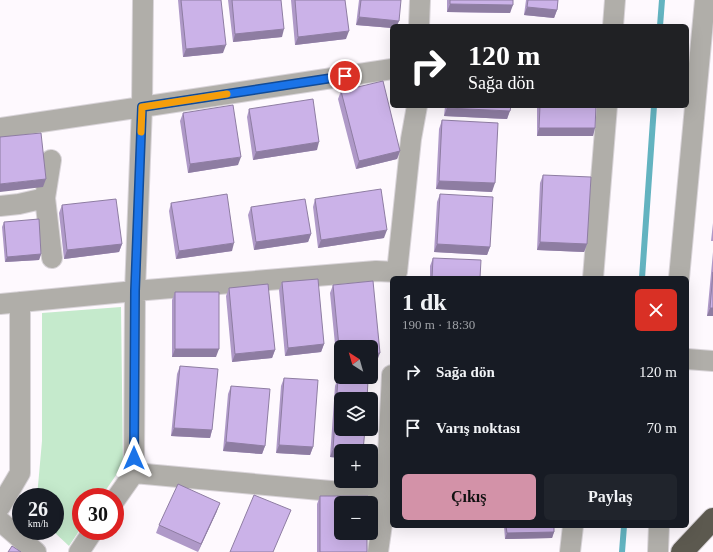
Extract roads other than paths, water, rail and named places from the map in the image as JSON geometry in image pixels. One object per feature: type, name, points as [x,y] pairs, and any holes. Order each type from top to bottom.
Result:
[{"type":"highway","points":[[682,552],[713,519]]},
{"type":"street","points":[[123,488],[134,473],[135,291],[142,107],[143,0]]},
{"type":"street","points":[[419,24],[420,0]]},
{"type":"street","points":[[613,24],[615,0]]},
{"type":"street","points":[[679,276],[706,0]]},
{"type":"street","points":[[0,128],[390,69]]},
{"type":"street","points":[[0,304],[376,271],[397,275],[411,139],[417,108]]},
{"type":"street","points":[[593,276],[607,108]]},
{"type":"street","points":[[51,160],[45,198],[52,258]]},
{"type":"street","points":[[0,206],[19,204],[45,198]]},
{"type":"street","points":[[0,507],[20,473],[20,302]]},
{"type":"street","points":[[689,359],[713,361]]},
{"type":"street","points":[[378,552],[386,496],[390,415]]},
{"type":"street","points":[[134,473],[386,496]]},
{"type":"street","points":[[0,521],[36,552]]},
{"type":"street","points":[[570,552],[572,528]]},
{"type":"street","points":[[658,552],[659,528]]},
{"type":"street","points":[[78,552],[87,540]]},
{"type":"waterway","points":[[660,24],[662,0]]},
{"type":"waterway","points":[[642,276],[654,108]]},
{"type":"waterway","points":[[622,552],[624,528]]}]
